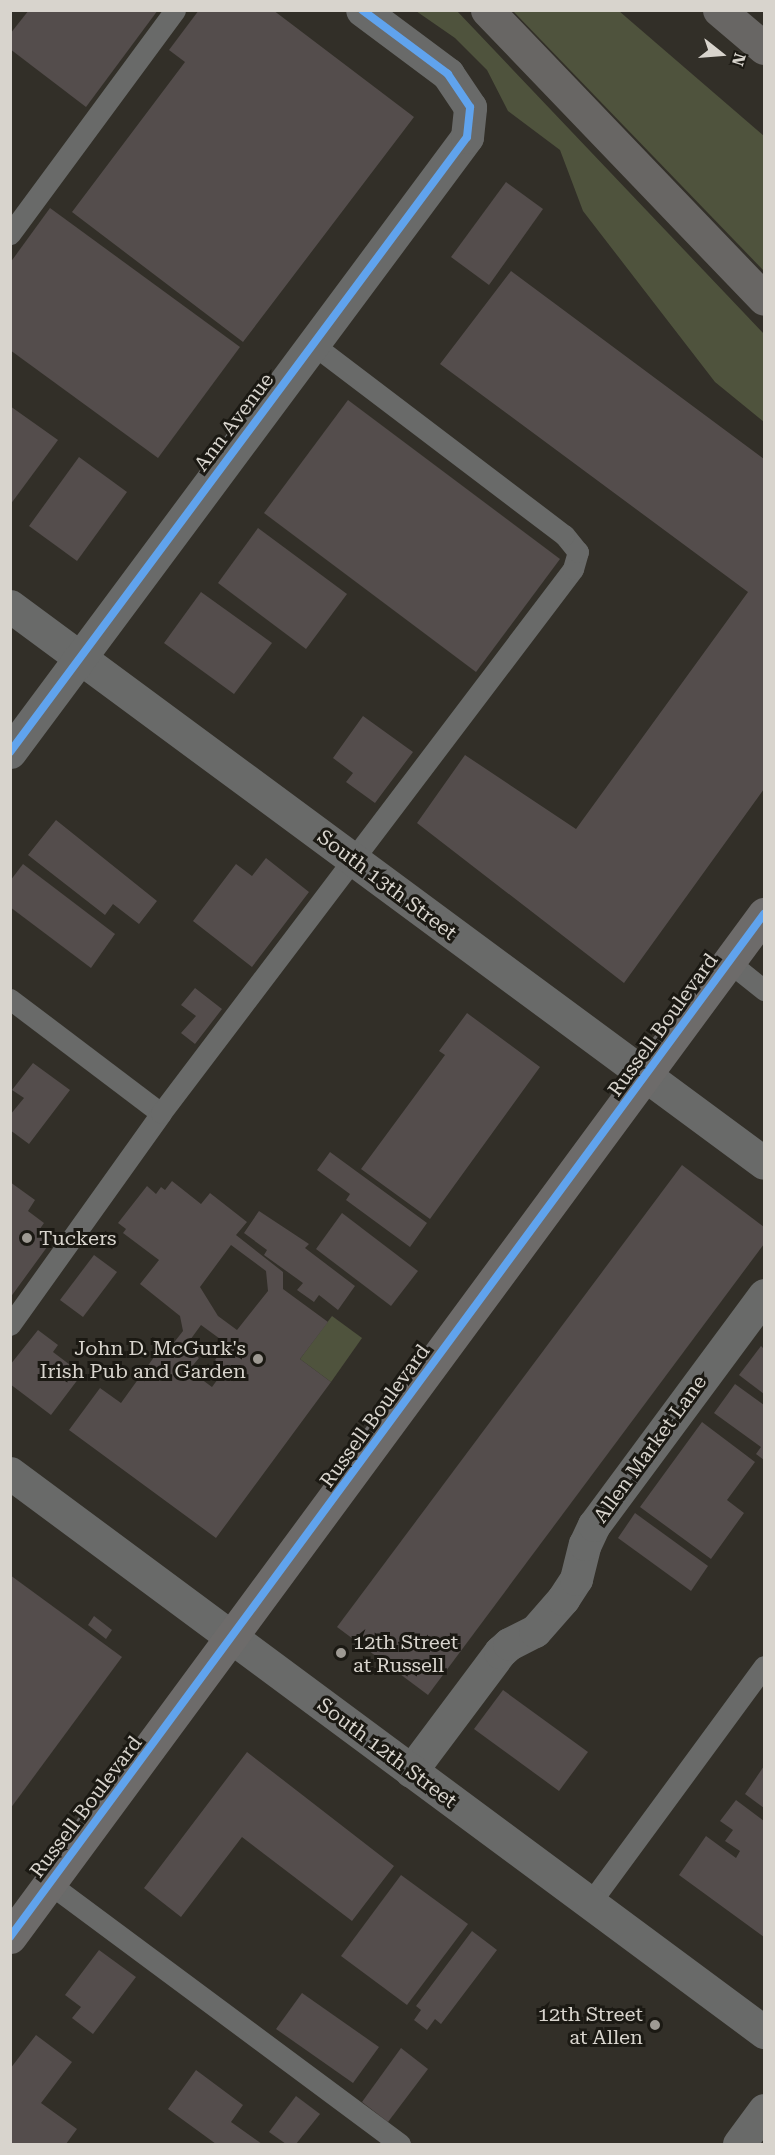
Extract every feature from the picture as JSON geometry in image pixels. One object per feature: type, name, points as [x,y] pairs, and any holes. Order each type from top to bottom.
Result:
[{"type":"highway","points":[[487,10],[765,299]]},
{"type":"highway","points":[[719,10],[765,48]]},
{"type":"main road","name":"Russell Boulevard","points":[[10,1937],[765,914]]},
{"type":"street","name":"Ann Avenue","points":[[10,752],[466,136],[470,107],[448,74],[362,10]]},
{"type":"street","name":"South 13th Street","points":[[10,606],[765,1163]]},
{"type":"street","name":"Allen Market Lane","points":[[411,1771],[504,1647],[535,1631],[563,1599],[576,1579],[585,1544],[594,1525],[765,1295]]},
{"type":"street","name":"South 12th Street","points":[[10,1473],[765,2032]]},
{"type":"street","points":[[739,2145],[765,2110]]},
{"type":"lane","points":[[10,234],[175,10]]},
{"type":"lane","points":[[10,1325],[161,1113],[573,569],[578,552],[564,535],[312,344]]},
{"type":"lane","points":[[729,963],[765,990]]},
{"type":"lane","points":[[10,999],[161,1113]]},
{"type":"lane","points":[[590,1903],[765,1666]]},
{"type":"lane","points":[[50,1884],[400,2145]]},
{"type":"green space","points":[[416,11],[457,11],[764,334],[764,422],[715,382],[583,211],[560,150],[508,111],[487,70],[455,38]]},
{"type":"green space","points":[[513,11],[619,11],[764,136],[764,271]]},
{"type":"green space","points":[[332,1316],[362,1338],[331,1382],[300,1359]]},
{"type":"building","points":[[29,10],[158,10],[86,107],[10,49],[10,34]]},
{"type":"building","points":[[199,10],[273,10],[414,117],[243,342],[72,212],[185,62],[169,50]]},
{"type":"building","points":[[506,182],[543,209],[489,285],[451,257]]},
{"type":"building","points":[[50,208],[240,347],[158,458],[10,350],[10,263]]},
{"type":"building","points":[[511,271],[764,459],[764,789],[624,983],[417,823],[465,755],[576,829],[748,592],[440,364]]},
{"type":"building","points":[[348,400],[560,559],[476,672],[264,513]]},
{"type":"building","points":[[10,406],[58,440],[10,505]]},
{"type":"building","points":[[79,457],[127,492],[77,561],[29,526]]},
{"type":"building","points":[[258,528],[347,594],[306,649],[218,583]]},
{"type":"building","points":[[201,592],[272,643],[234,694],[164,643]]},
{"type":"building","points":[[363,716],[413,752],[375,803],[346,782],[353,773],[333,758]]},
{"type":"building","points":[[56,820],[157,901],[139,924],[113,904],[105,915],[28,855]]},
{"type":"building","points":[[266,858],[309,892],[252,967],[193,921],[236,864],[252,876]]},
{"type":"building","points":[[23,864],[115,934],[91,968],[10,907],[10,881]]},
{"type":"building","points":[[195,988],[222,1009],[195,1044],[181,1033],[196,1016],[181,1005]]},
{"type":"building","points":[[467,1013],[540,1067],[430,1219],[361,1169],[445,1055],[439,1051]]},
{"type":"building","points":[[33,1063],[70,1090],[29,1144],[10,1130],[10,1115],[24,1098],[12,1090]]},
{"type":"building","points":[[330,1152],[427,1223],[410,1247],[346,1200],[350,1194],[317,1170]]},
{"type":"building","points":[[682,1165],[764,1227],[764,1244],[428,1695],[337,1627]]},
{"type":"building","name":"John D. McGurk's Irish Pub and Garden","points":[[172,1181],[201,1204],[210,1193],[247,1222],[236,1235],[283,1272],[283,1289],[328,1322],[300,1359],[331,1382],[216,1538],[69,1430],[100,1388],[121,1403],[162,1346],[168,1350],[183,1331],[180,1316],[140,1284],[159,1260],[123,1233],[126,1229],[118,1223],[147,1186],[156,1194],[161,1187],[165,1190]],"holes":[[[231,1245],[266,1271],[268,1291],[237,1330],[218,1316],[200,1287]],[[201,1325],[227,1344],[215,1360],[226,1368],[212,1387],[189,1370],[199,1358],[185,1347]]]},
{"type":"building","name":"Tuckers","points":[[10,1182],[35,1200],[28,1211],[44,1223],[37,1233],[50,1243],[10,1298]]},
{"type":"building","points":[[259,1211],[309,1244],[305,1248],[355,1286],[338,1310],[319,1295],[314,1302],[297,1290],[303,1283],[264,1255],[267,1250],[244,1233]]},
{"type":"building","points":[[342,1213],[418,1271],[391,1306],[316,1249]]},
{"type":"building","points":[[94,1255],[117,1272],[83,1317],[60,1300]]},
{"type":"building","points":[[38,1330],[58,1345],[53,1352],[82,1374],[51,1415],[10,1384],[10,1365]]},
{"type":"building","points":[[761,1346],[764,1349],[764,1394],[739,1375]]},
{"type":"building","points":[[735,1384],[764,1405],[764,1460],[756,1454],[761,1447],[714,1413]]},
{"type":"building","points":[[702,1422],[755,1462],[727,1500],[744,1513],[711,1559],[640,1507]]},
{"type":"building","points":[[635,1513],[708,1566],[691,1591],[618,1538]]},
{"type":"building","points":[[10,1575],[122,1657],[10,1809]]},
{"type":"building","points":[[94,1616],[112,1630],[106,1639],[88,1625]]},
{"type":"building","points":[[503,1690],[588,1752],[559,1791],[474,1729]]},
{"type":"building","points":[[247,1752],[394,1866],[352,1921],[242,1837],[181,1917],[144,1888]]},
{"type":"building","points":[[764,1766],[764,1808],[745,1794]]},
{"type":"building","points":[[736,1800],[764,1821],[764,1937],[679,1875],[706,1836],[736,1858],[740,1851],[725,1841],[733,1830],[720,1821]]},
{"type":"building","points":[[401,1875],[468,1924],[407,2005],[341,1956]]},
{"type":"building","points":[[472,1931],[497,1950],[441,2024],[435,2019],[427,2030],[414,2020],[421,2010],[416,2006]]},
{"type":"building","points":[[99,1950],[136,1977],[93,2034],[72,2018],[81,2007],[65,1995]]},
{"type":"building","points":[[302,1993],[379,2047],[353,2083],[276,2029]]},
{"type":"building","points":[[36,2035],[72,2062],[41,2103],[77,2129],[66,2144],[10,2144],[10,2069]]},
{"type":"building","points":[[401,2048],[428,2069],[388,2122],[362,2102]]},
{"type":"building","points":[[196,2070],[243,2105],[231,2122],[262,2144],[216,2144],[168,2109]]},
{"type":"building","points":[[296,2096],[320,2114],[296,2144],[286,2144],[269,2132]]},
{"type":"cycle path","points":[[10,752],[467,137],[470,107],[448,74],[362,10]]},
{"type":"cycle path","points":[[10,1937],[764,914]]},
{"type":"place","name":"Tuckers","points":[[27,1238]]},
{"type":"place","name":"John D. McGurk's Irish Pub and Garden","points":[[258,1359]]},
{"type":"place","name":"12th Street at Russell","points":[[341,1653]]},
{"type":"place","name":"12th Street at Allen","points":[[655,2025]]}]
